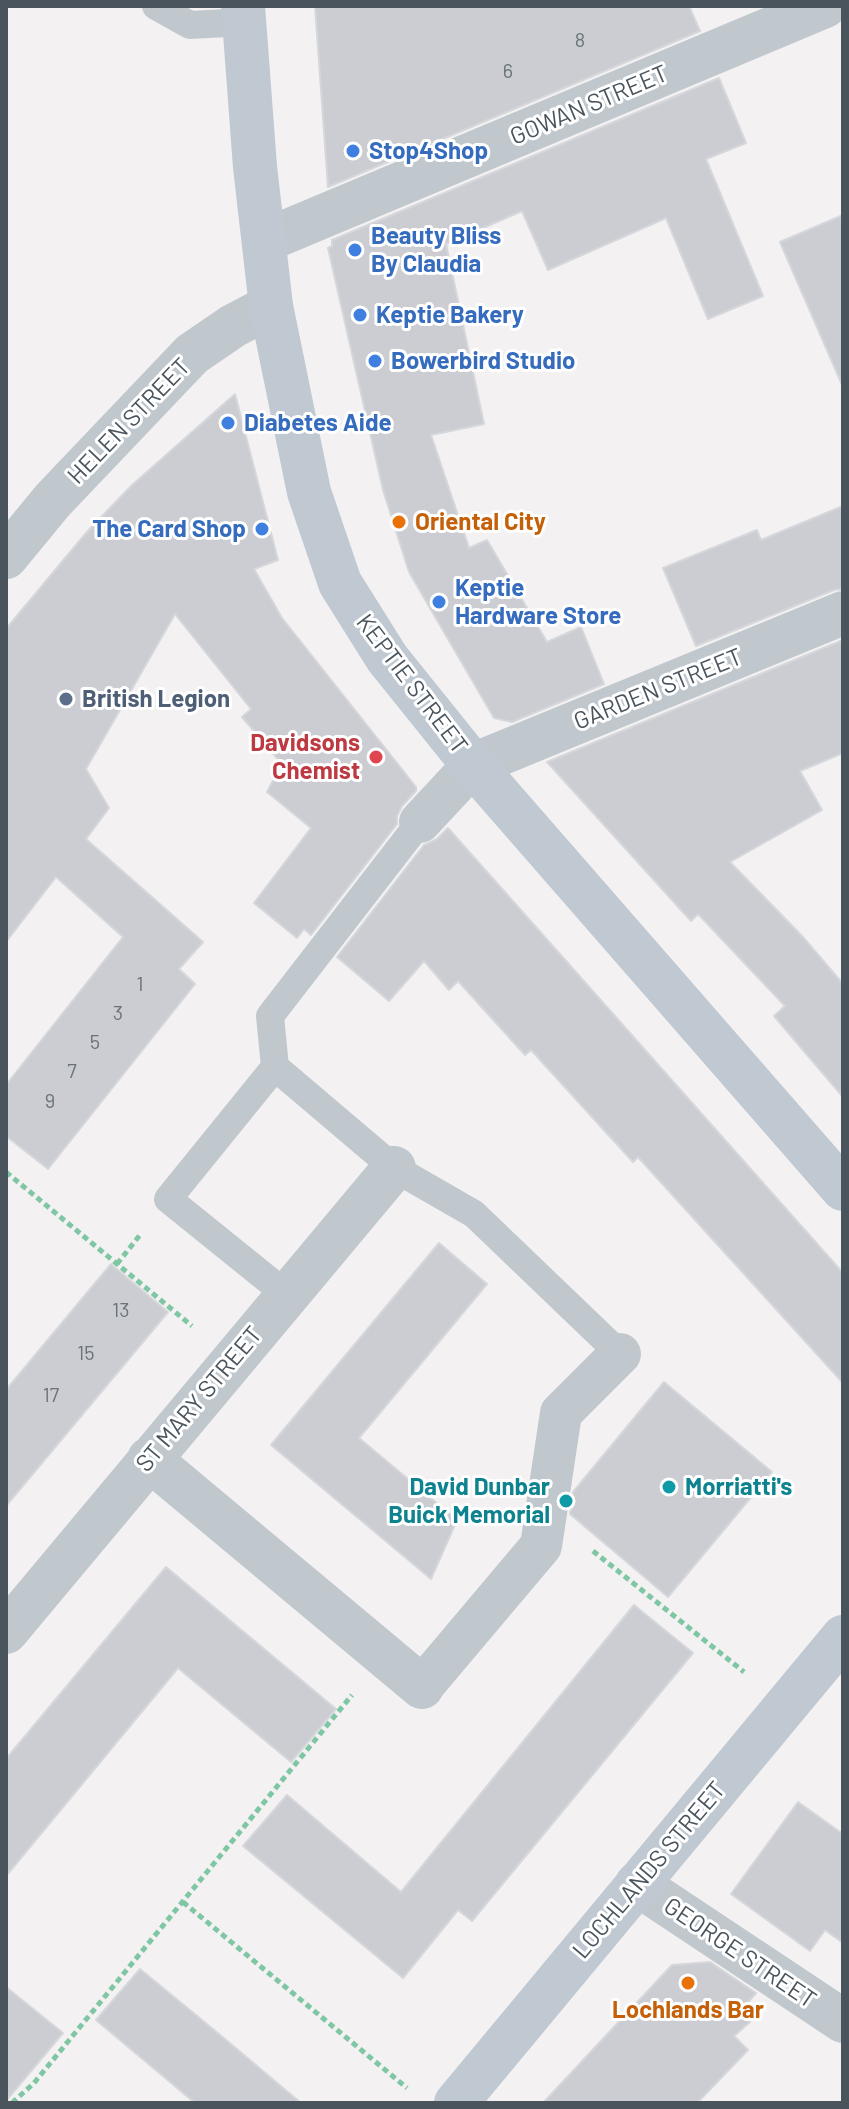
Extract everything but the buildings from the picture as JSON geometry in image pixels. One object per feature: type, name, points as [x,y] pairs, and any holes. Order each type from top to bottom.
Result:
[{"type":"main road","name":"KEPTIE STREET","points":[[244,14],[255,167],[271,306],[309,492],[340,583],[387,658],[473,765],[843,1189]]},
{"type":"main road","name":"LOCHLANDS STREET","points":[[456,2103],[843,1637]]},
{"type":"street","name":"GOWAN STREET","points":[[264,241],[825,6]]},
{"type":"street","name":"HELEN STREET","points":[[6,557],[53,500],[192,354],[233,326],[271,306]]},
{"type":"street","name":"GARDEN STREET","points":[[473,765],[843,613]]},
{"type":"street","points":[[420,822],[473,765]]},
{"type":"street","name":"ST MARY STREET","points":[[6,1632],[394,1168]]},
{"type":"street","points":[[149,1459],[422,1687],[541,1546],[561,1413],[620,1354]]},
{"type":"street","name":"GEORGE STREET","points":[[637,1884],[843,2021]]},
{"type":"lane","points":[[156,6],[190,25],[244,14]]},
{"type":"lane","points":[[420,822],[270,1016],[275,1067],[394,1168],[474,1214],[620,1354]]},
{"type":"lane","points":[[275,1067],[168,1199],[287,1295]]},
{"type":"path","points":[[6,1172],[233,1360]]},
{"type":"path","points":[[541,1546],[588,1547],[786,1705]]},
{"type":"path","points":[[12,2103],[34,2083],[384,1656]]},
{"type":"path","points":[[183,1902],[414,2093]]},
{"type":"place","name":"Stop4Shop","points":[[353,151]]},
{"type":"place","name":"Beauty Bliss By Claudia","points":[[355,250]]},
{"type":"place","name":"Keptie Bakery","points":[[360,315]]},
{"type":"place","name":"Bowerbird Studio","points":[[375,361]]},
{"type":"place","name":"Diabetes Aide","points":[[228,423]]},
{"type":"place","name":"Oriental City","points":[[399,522]]},
{"type":"place","name":"The Card Shop","points":[[262,529]]},
{"type":"place","name":"Keptie Hardware Store","points":[[439,602]]},
{"type":"place","name":"British Legion","points":[[66,699]]},
{"type":"place","name":"Davidsons Chemist","points":[[376,757]]},
{"type":"place","name":"Morriatti's","points":[[669,1487]]},
{"type":"place","name":"David Dunbar Buick Memorial","points":[[566,1501]]},
{"type":"place","name":"Lochlands Bar","points":[[688,1983]]}]
